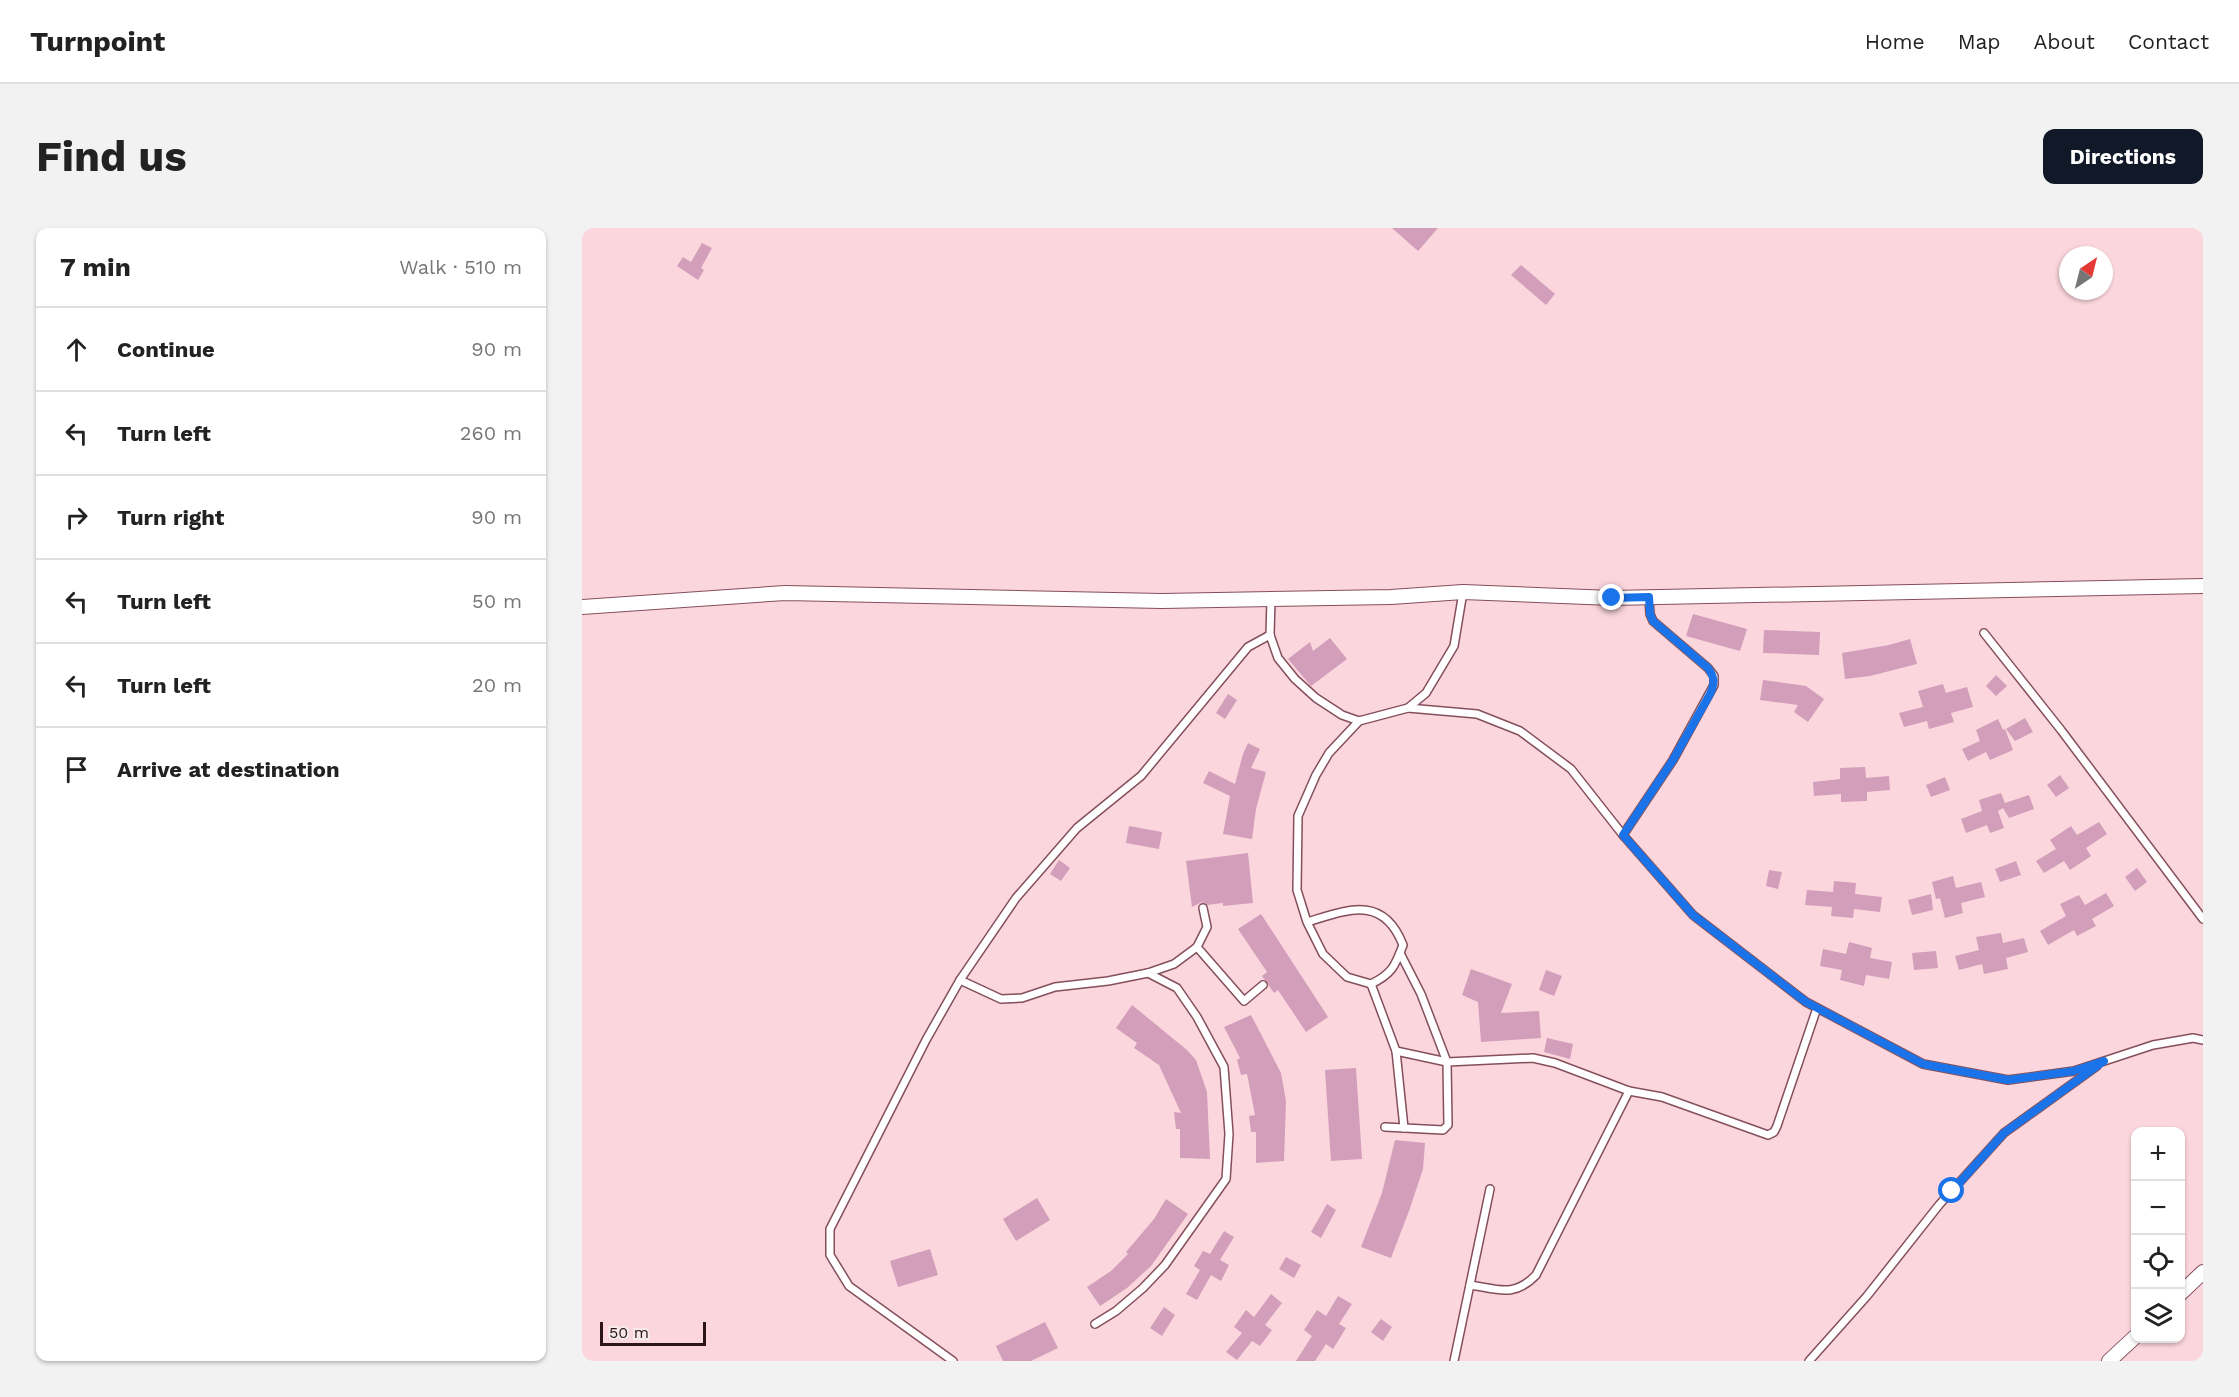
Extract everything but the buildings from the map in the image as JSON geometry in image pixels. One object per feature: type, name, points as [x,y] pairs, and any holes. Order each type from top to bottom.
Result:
[{"type":"street","points":[[582,607],[785,593],[1162,601],[1391,597],[1463,592],[1612,598],[2203,586]]},
{"type":"street","points":[[2185,1290],[2203,1272]]},
{"type":"street","points":[[2109,1361],[2131,1341]]},
{"type":"lane","points":[[1408,708],[1426,693],[1454,646],[1463,592]]},
{"type":"lane","points":[[1623,835],[1673,760],[1714,684],[1714,676],[1708,668],[1653,621],[1650,614],[1649,597]]},
{"type":"lane","points":[[1271,599],[1270,635],[1278,658],[1295,680],[1342,715],[1359,721]]},
{"type":"lane","points":[[1984,633],[2061,730],[2203,919]]},
{"type":"lane","points":[[954,1361],[849,1286],[830,1255],[830,1229],[911,1068],[960,980],[1016,898],[1077,828],[1141,776],[1248,646],[1270,635]]},
{"type":"lane","points":[[1307,922],[1344,911],[1365,909],[1383,916],[1396,928],[1402,945],[1394,966],[1385,977],[1371,984],[1347,977],[1323,954],[1307,922],[1297,890],[1298,816],[1316,775],[1329,753],[1359,721],[1408,708],[1477,714],[1520,732],[1571,769],[1623,835],[1693,915],[1806,1002],[1923,1064],[2008,1080],[2074,1071],[2153,1045],[2193,1038],[2203,1040]]},
{"type":"lane","points":[[960,980],[1001,999],[1022,998],[1055,987],[1108,981],[1148,973],[1174,964],[1197,947],[1207,927],[1203,908]]},
{"type":"lane","points":[[1197,947],[1244,1001],[1263,985]]},
{"type":"lane","points":[[1385,1126],[1443,1130],[1446,1128],[1448,1118],[1447,1062],[1421,994],[1400,953]]},
{"type":"lane","points":[[1095,1324],[1116,1311],[1165,1265],[1226,1179],[1229,1134],[1224,1067],[1197,1017],[1177,988],[1148,973]]},
{"type":"lane","points":[[1371,984],[1396,1051],[1404,1128]]},
{"type":"lane","points":[[1396,1051],[1447,1062],[1533,1058],[1555,1063],[1629,1091],[1662,1097],[1768,1135],[1774,1132],[1777,1126],[1817,1008]]},
{"type":"lane","points":[[1809,1361],[1867,1296],[1939,1205],[2004,1133],[2104,1061]]},
{"type":"lane","points":[[1470,1285],[1511,1291],[1524,1287],[1536,1275],[1629,1091]]},
{"type":"lane","points":[[1454,1361],[1490,1189]]},
{"type":"route","points":[[1612,598],[1649,597],[1650,614],[1653,621],[1708,668],[1714,676],[1710,694],[1673,760],[1623,835],[1693,915],[1806,1002],[1923,1064],[2008,1080],[2074,1071],[2104,1061],[2004,1133],[1952,1191]]}]
